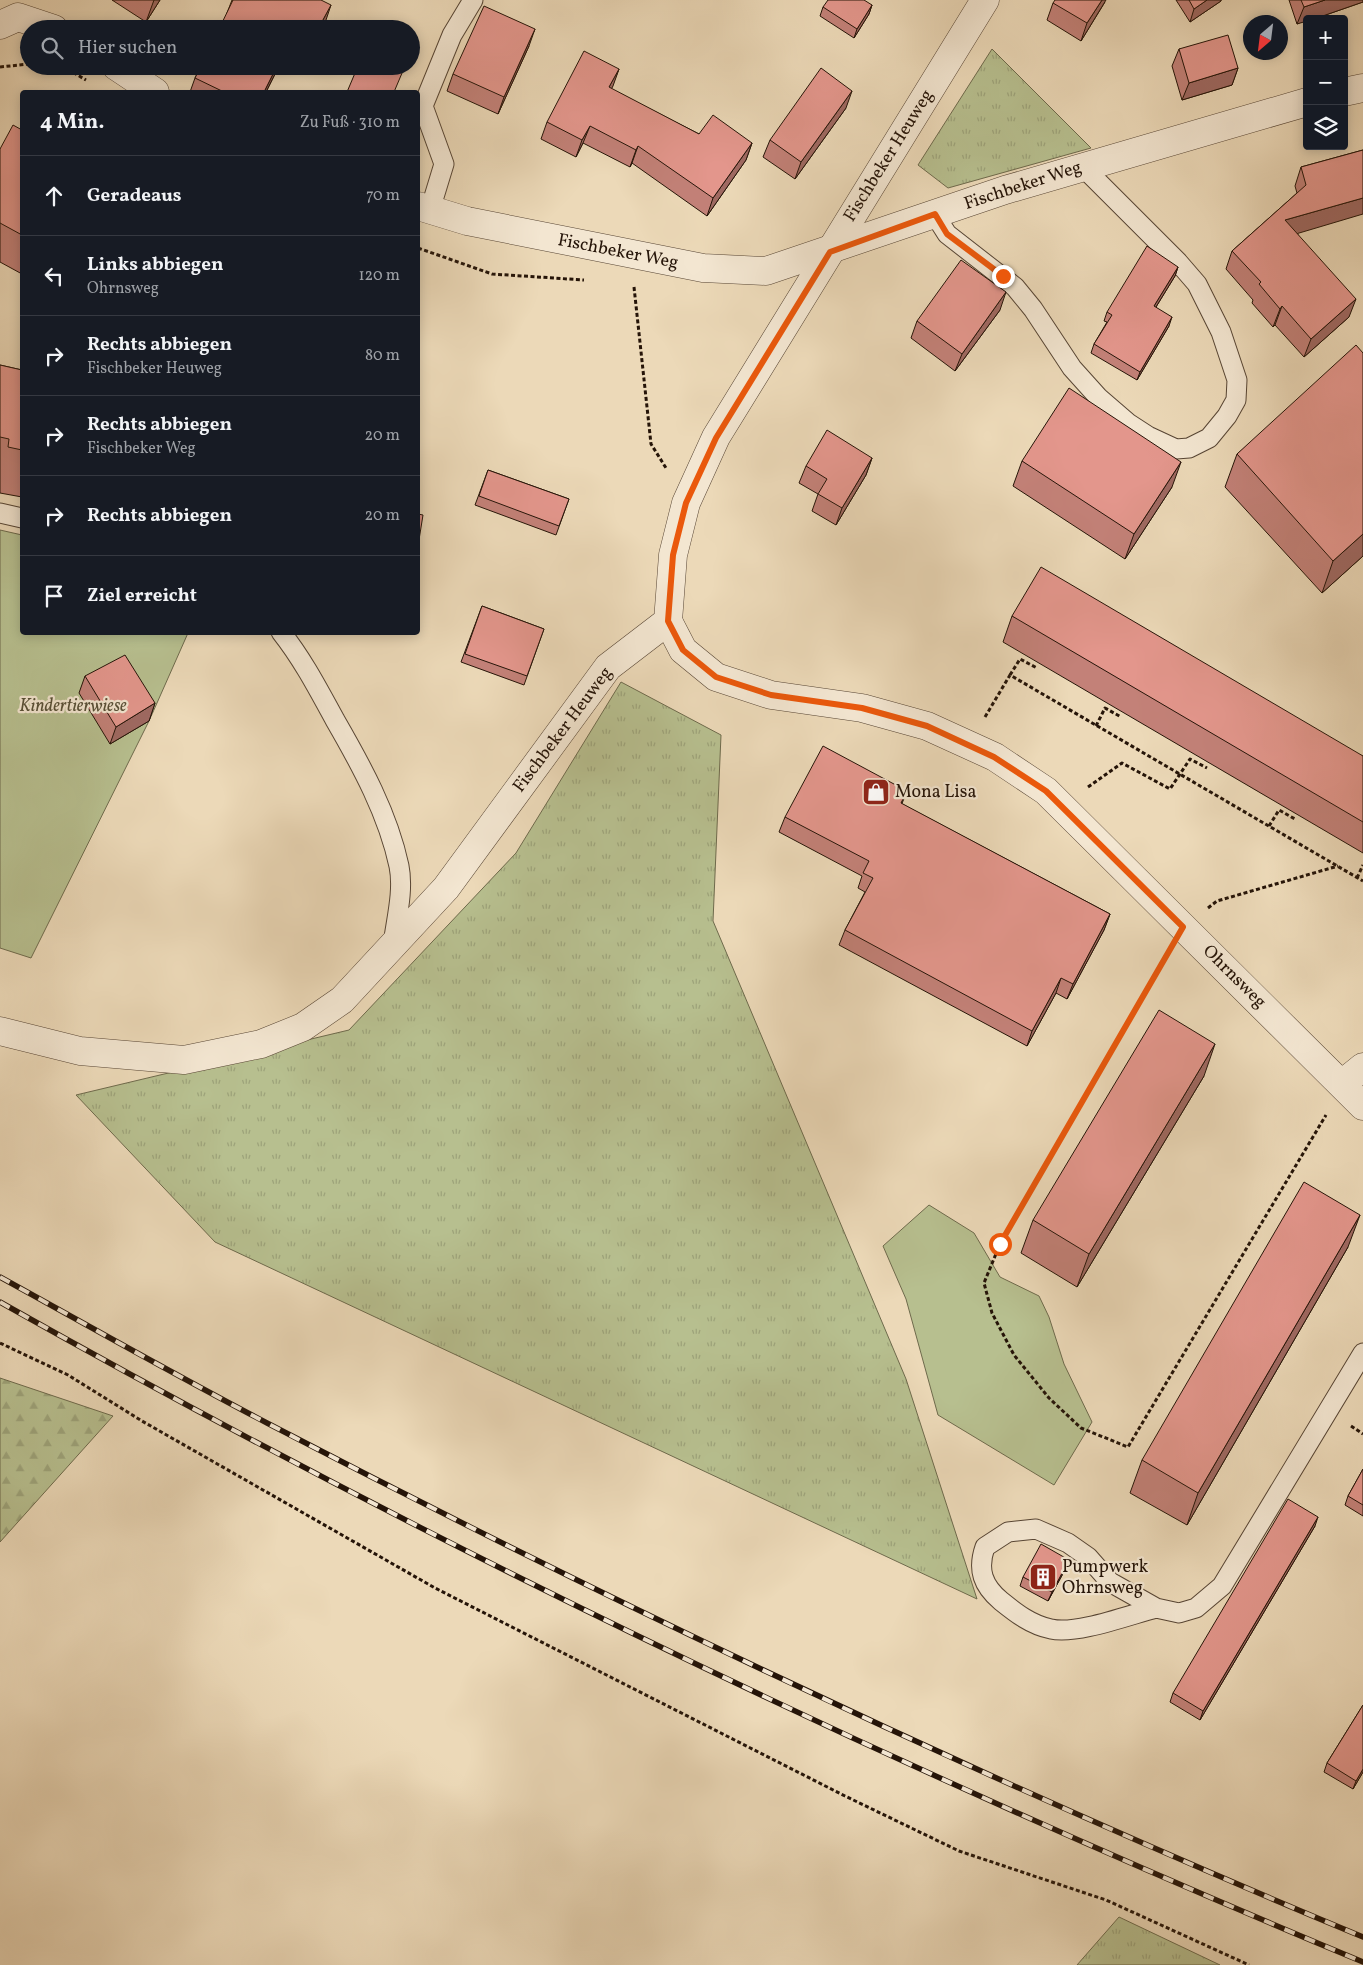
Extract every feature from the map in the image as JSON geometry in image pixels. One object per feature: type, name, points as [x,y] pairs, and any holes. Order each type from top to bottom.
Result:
[{"type":"street","name":"Fischbeker Heuweg","points":[[0,1032],[80,1051],[184,1060],[261,1044],[303,1027],[342,1000],[446,888],[608,667],[668,621],[673,555],[686,503],[716,438],[985,0]]},
{"type":"street","points":[[0,25],[18,17],[27,20]]},
{"type":"street","points":[[130,75],[152,90]]},
{"type":"street","points":[[1348,91],[1363,88]]},
{"type":"street","name":"Fischbeker Weg","points":[[424,208],[467,222],[703,268],[766,271],[830,252],[935,214],[1083,167],[1303,103]]},
{"type":"street","name":"Ohrnsweg","points":[[668,621],[683,650],[716,677],[771,695],[862,708],[927,726],[994,757],[1046,791],[1363,1106]]},
{"type":"street","points":[[1342,1084],[1363,1067]]},
{"type":"lane","points":[[424,208],[444,164],[423,106],[452,34],[473,0]]},
{"type":"lane","points":[[935,214],[947,234],[1015,287],[1033,309],[1072,368],[1099,398],[1128,423],[1148,436],[1176,449],[1190,448],[1209,438],[1227,416],[1236,400],[1237,380],[1221,332],[1197,284],[1178,262],[1083,167]]},
{"type":"lane","points":[[0,513],[20,518]]},
{"type":"lane","points":[[283,635],[314,678],[363,769],[391,839],[399,867],[400,896],[393,945]]},
{"type":"lane","points":[[1156,1608],[1076,1629],[1051,1630],[1021,1618],[989,1590],[980,1562],[985,1547],[1008,1532],[1036,1529],[1068,1543],[1088,1557],[1110,1582],[1156,1608],[1179,1613],[1196,1608],[1222,1586],[1363,1354]]},
{"type":"path","points":[[0,67],[20,65]]},
{"type":"path","points":[[633,280],[651,444],[686,503]]},
{"type":"path","points":[[990,708],[1020,659],[1036,668]]},
{"type":"path","points":[[1010,675],[1363,882]]},
{"type":"path","points":[[1096,726],[1106,708],[1121,717]]},
{"type":"path","points":[[1100,778],[1122,763],[1170,789],[1190,759],[1207,768]]},
{"type":"path","points":[[1269,826],[1279,810],[1295,819]]},
{"type":"path","points":[[1356,878],[1363,865]]},
{"type":"path","points":[[1338,866],[1217,901],[1183,927],[1000,1244],[984,1283],[992,1313],[1014,1355],[1050,1398],[1081,1428],[1128,1447],[1320,1128],[1342,1084]]},
{"type":"path","points":[[0,1343],[68,1375],[142,1421],[435,1588],[845,1796],[959,1851],[1106,1900],[1249,1965]]},
{"type":"path","points":[[1350,1426],[1363,1434]]},
{"type":"green space","points":[[992,49],[1091,148],[948,188],[918,165]]},
{"type":"green space","name":"Kindertierwiese","points":[[0,530],[20,535],[20,635],[187,635],[149,721],[31,958],[0,948]]},
{"type":"green space","points":[[621,682],[721,735],[713,921],[906,1379],[977,1599],[215,1242],[76,1095],[349,1030],[516,853]]},
{"type":"green space","points":[[929,1205],[974,1233],[1000,1277],[1039,1296],[1049,1317],[1064,1364],[1092,1422],[1054,1485],[938,1415],[906,1299],[883,1246]]},
{"type":"green space","points":[[0,1378],[113,1416],[0,1542]]},
{"type":"green space","points":[[1119,1917],[1220,1965],[1077,1965]]},
{"type":"building","points":[[233,0],[321,0],[331,5],[323,20],[223,20]]},
{"type":"building","points":[[828,0],[864,0],[872,5],[857,29],[823,7]]},
{"type":"building","points":[[1055,0],[1102,0],[1087,23],[1053,3]]},
{"type":"building","points":[[1189,0],[1207,0],[1194,9]]},
{"type":"building","points":[[1301,0],[1325,0],[1304,7]]},
{"type":"building","points":[[484,6],[535,29],[504,97],[453,74]]},
{"type":"building","points":[[1228,35],[1238,68],[1189,83],[1179,49]]},
{"type":"building","points":[[584,51],[619,69],[609,87],[699,134],[713,115],[752,143],[713,198],[638,146],[636,150],[590,126],[582,140],[547,122]]},
{"type":"building","points":[[821,68],[852,91],[801,162],[770,140]]},
{"type":"building","points":[[196,75],[272,75],[265,90],[220,90],[195,78]]},
{"type":"building","points":[[354,75],[401,75],[395,90],[348,90]]},
{"type":"building","points":[[13,125],[20,129],[20,234],[0,223],[0,149]]},
{"type":"building","points":[[1363,150],[1363,198],[1285,220],[1356,299],[1311,339],[1282,306],[1280,309],[1259,284],[1261,282],[1232,251],[1306,185],[1301,167]]},
{"type":"building","points":[[1147,246],[1178,267],[1154,306],[1172,317],[1140,372],[1094,344],[1112,315],[1107,312]]},
{"type":"building","points":[[961,260],[1006,292],[962,354],[917,321]]},
{"type":"building","points":[[1356,345],[1363,353],[1363,534],[1333,561],[1237,454]]},
{"type":"building","points":[[0,365],[20,370],[20,450],[8,447],[9,439],[0,437]]},
{"type":"building","points":[[1069,388],[1181,462],[1134,534],[1022,461]]},
{"type":"building","points":[[827,430],[872,458],[842,508],[818,494],[827,479],[806,466]]},
{"type":"building","points":[[488,470],[569,499],[559,526],[479,496]]},
{"type":"building","points":[[420,514],[423,515],[420,534]]},
{"type":"building","points":[[1041,567],[1363,756],[1363,822],[1012,616]]},
{"type":"building","points":[[482,606],[544,629],[527,676],[465,654]]},
{"type":"building","points":[[125,655],[155,703],[116,727],[85,676]]},
{"type":"building","points":[[823,746],[907,791],[901,803],[1110,914],[1073,984],[1061,978],[1032,1031],[845,930],[873,878],[863,873],[869,861],[785,817]]},
{"type":"building","points":[[1159,1010],[1215,1044],[1089,1254],[1033,1220]]},
{"type":"building","points":[[1304,1182],[1360,1215],[1198,1493],[1142,1460]]},
{"type":"building","points":[[1363,1469],[1363,1505],[1348,1496]]},
{"type":"building","points":[[1288,1499],[1318,1517],[1203,1711],[1173,1693]]},
{"type":"building","name":"Pumpwerk Ohrnsweg","points":[[1041,1544],[1069,1560],[1052,1592],[1023,1577]]},
{"type":"building","points":[[1363,1705],[1363,1769],[1356,1781],[1327,1763]]},
{"type":"railway","points":[[0,1277],[267,1423],[673,1627],[947,1756],[1085,1818],[1363,1937]]},
{"type":"railway","points":[[0,1302],[332,1482],[672,1652],[1016,1812],[1363,1962]]},
{"type":"place","name":"Mona Lisa","points":[[876,792]]},
{"type":"place","name":"Pumpwerk Ohrnsweg","points":[[1043,1577]]},
{"type":"route","points":[[1000,1244],[1183,927],[1046,791],[994,757],[927,726],[862,708],[771,695],[716,677],[683,650],[668,621],[673,555],[686,503],[716,438],[830,252],[935,214],[952,240],[1003,276]]}]
